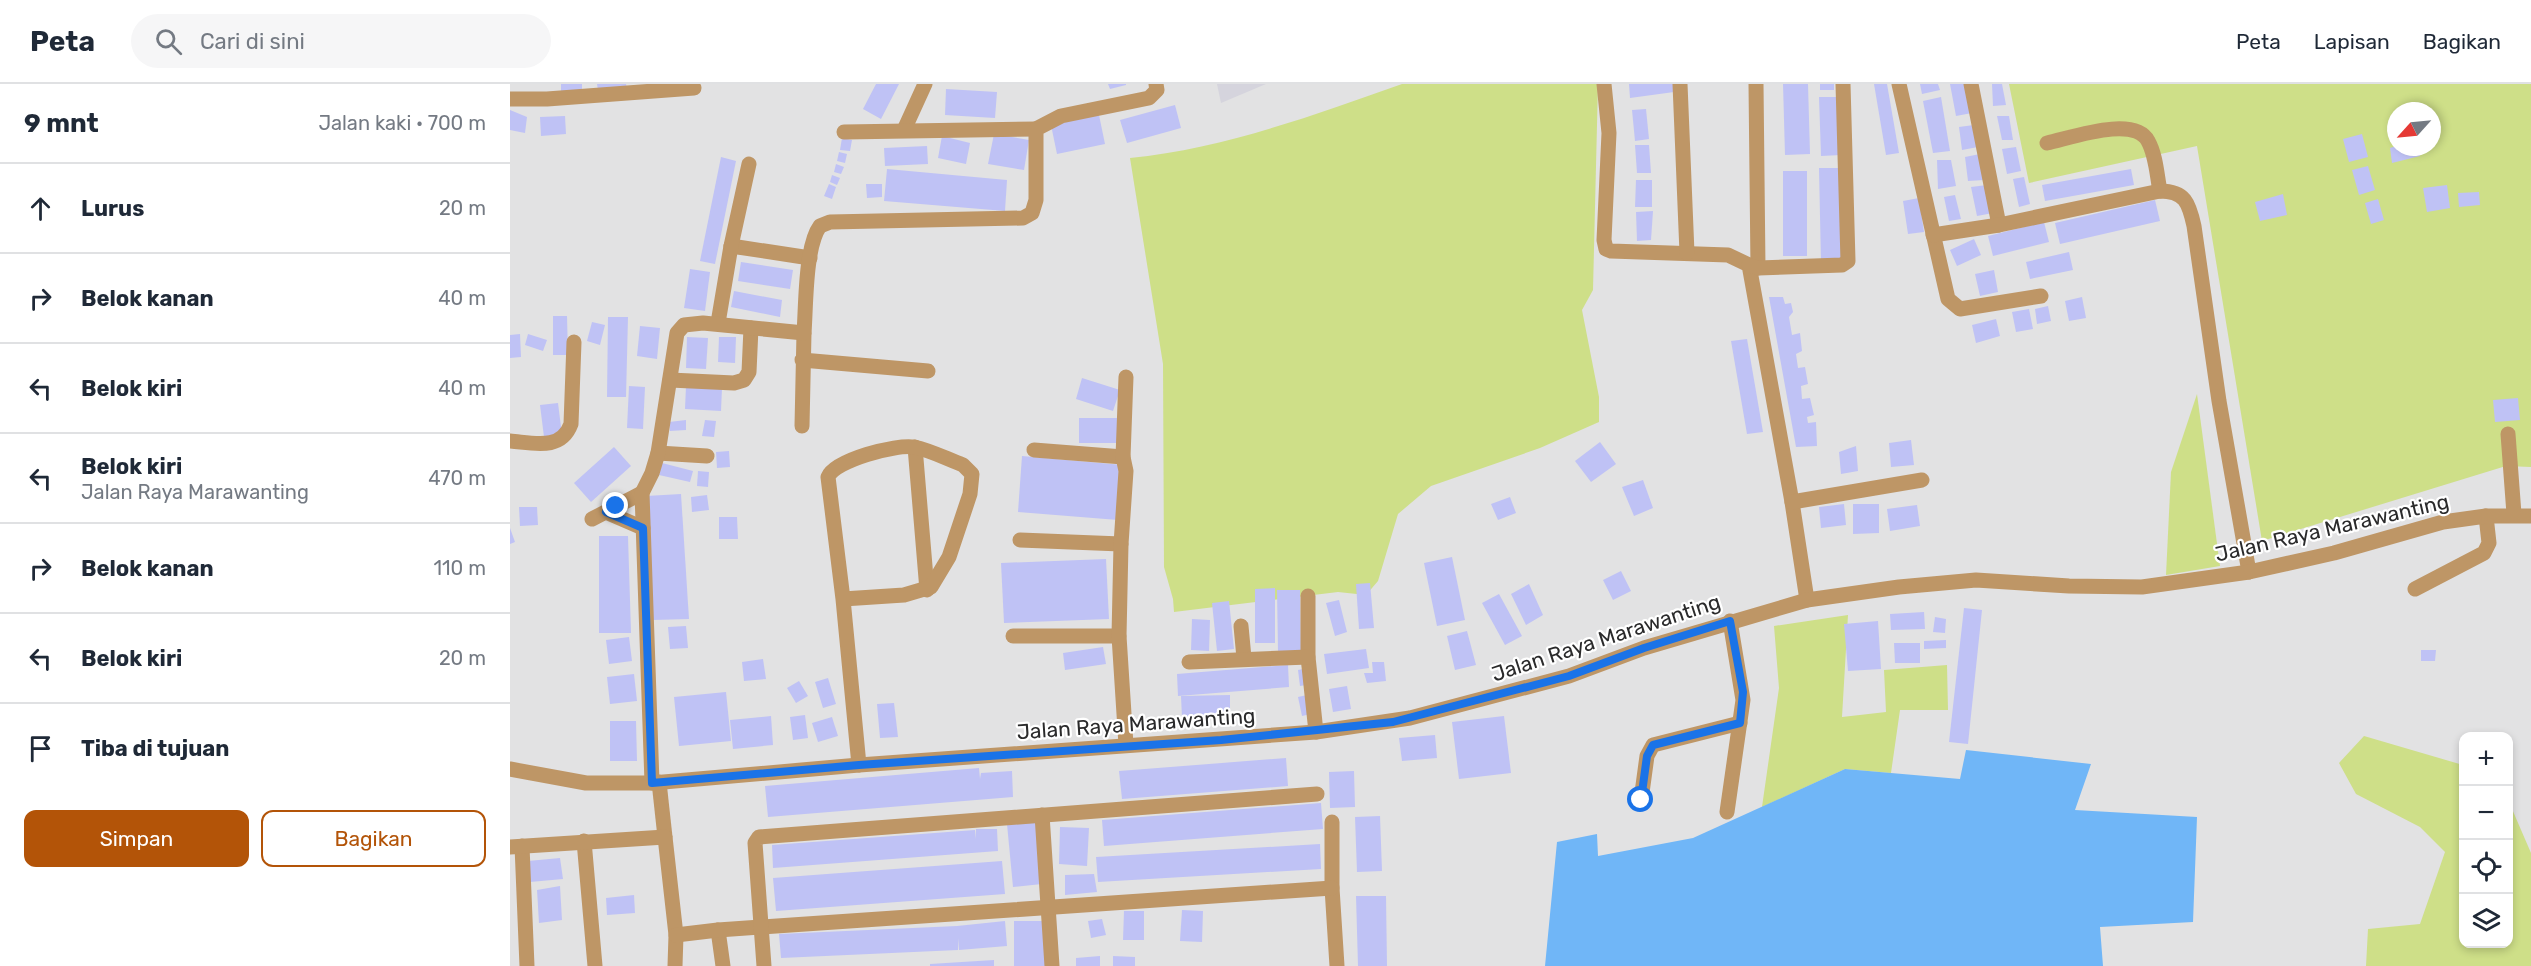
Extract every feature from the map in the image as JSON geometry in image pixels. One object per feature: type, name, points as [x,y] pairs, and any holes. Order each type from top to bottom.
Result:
[{"type":"street","points":[[904,130],[925,84]]},
{"type":"street","points":[[844,132],[1036,129],[1061,116],[1149,98],[1157,90],[1156,84]]},
{"type":"street","points":[[1604,84],[1609,133],[1604,247],[1611,251],[1728,255],[1753,267],[1842,265],[1848,261],[1843,84]]},
{"type":"street","points":[[1680,84],[1687,253]]},
{"type":"street","points":[[1756,84],[1753,267],[1807,600]]},
{"type":"street","points":[[1899,84],[1948,299],[1956,308],[1965,309],[2041,296]]},
{"type":"street","points":[[1971,84],[1999,225]]},
{"type":"street","points":[[510,99],[546,91],[694,88]]},
{"type":"street","points":[[2047,143],[2115,128],[2138,130],[2148,140],[2151,147],[2160,191]]},
{"type":"street","points":[[802,426],[802,360],[810,258],[820,226],[830,222],[1017,219],[1029,216],[1036,200],[1036,129]]},
{"type":"street","points":[[718,323],[731,246],[749,164]]},
{"type":"street","points":[[1933,235],[1999,225],[2160,191],[2181,195],[2191,212],[2219,401],[2249,572]]},
{"type":"street","points":[[731,246],[810,258]]},
{"type":"street","points":[[675,966],[676,936],[665,837],[656,783],[642,493],[652,473],[658,453],[677,333],[680,328],[690,323],[718,323],[804,333]]},
{"type":"street","points":[[670,380],[734,383],[744,380],[749,372],[751,328]]},
{"type":"street","points":[[510,441],[555,443],[568,433],[571,424],[574,342]]},
{"type":"street","points":[[802,360],[928,371]]},
{"type":"street","points":[[1126,377],[1123,457],[1126,471],[1121,544],[1119,636],[1126,746]]},
{"type":"street","points":[[2508,434],[2514,514]]},
{"type":"street","points":[[915,447],[927,590]]},
{"type":"street","points":[[843,600],[893,596],[927,590],[938,579],[949,557],[973,478],[971,472],[963,465],[915,447],[889,448],[837,466],[830,471],[828,482],[843,600],[859,765]]},
{"type":"street","points":[[1034,450],[1123,457]]},
{"type":"street","points":[[658,453],[707,456]]},
{"type":"street","points":[[1792,502],[1922,480]]},
{"type":"street","points":[[642,493],[599,515],[643,528]]},
{"type":"street","name":"Jalan Raya Marawanting","points":[[510,769],[586,783],[656,783],[859,765],[1316,732],[1410,718],[1569,676],[1644,648],[1807,600],[1899,587],[1977,580],[2069,586],[2142,587],[2249,572],[2334,553],[2443,522],[2514,514],[2531,516]]},
{"type":"street","points":[[2415,589],[2484,553],[2489,543],[2486,516]]},
{"type":"street","points":[[1020,540],[1121,544]]},
{"type":"street","points":[[1308,596],[1308,657],[1316,732]]},
{"type":"street","points":[[1727,812],[1743,692],[1730,621]]},
{"type":"street","points":[[1241,626],[1244,658]]},
{"type":"street","points":[[1013,636],[1119,636]]},
{"type":"street","points":[[1189,662],[1308,657]]},
{"type":"street","points":[[1641,800],[1647,756],[1653,745],[1740,723]]},
{"type":"street","points":[[764,966],[755,843],[758,837],[1317,794]]},
{"type":"street","points":[[1042,815],[1050,907],[1052,966]]},
{"type":"street","points":[[1332,822],[1332,888],[1338,966]]},
{"type":"street","points":[[527,966],[516,847],[665,837]]},
{"type":"street","points":[[584,841],[595,966]]},
{"type":"street","points":[[676,936],[718,930],[1332,888]]},
{"type":"street","points":[[718,930],[723,966]]},
{"type":"shaded area","points":[[1217,84],[1266,84],[1221,103]]},
{"type":"green space","points":[[1402,84],[1598,84],[1593,290],[1582,310],[1599,397],[1599,422],[1540,448],[1431,486],[1398,514],[1378,581],[1366,595],[1338,592],[1174,612],[1173,599],[1164,567],[1163,364],[1130,158],[1165,154],[1234,139],[1302,119]]},
{"type":"green space","points":[[2009,84],[2531,84],[2531,467],[2506,466],[2262,541],[2197,146],[2029,183]]},
{"type":"green space","points":[[2197,394],[2220,566],[2166,575],[2171,472]]},
{"type":"green space","points":[[1848,615],[1842,717],[1886,712],[1884,670],[1947,665],[1948,710],[1900,710],[1891,773],[1845,769],[1762,807],[1779,688],[1774,626]]},
{"type":"green space","points":[[2364,736],[2459,764],[2459,948],[2513,948],[2513,811],[2531,853],[2531,966],[2366,966],[2368,929],[2420,924],[2445,852],[2420,827],[2356,794],[2339,763]]},
{"type":"water","points":[[1966,750],[2091,764],[2075,810],[2197,817],[2193,922],[2100,927],[2103,966],[1545,966],[1557,842],[1597,834],[1598,856],[1693,838],[1845,769],[1960,779]]},
{"type":"building","points":[[561,84],[582,84],[582,91],[561,91]]},
{"type":"building","points":[[597,84],[626,84],[627,88],[598,90]]},
{"type":"building","points":[[876,84],[899,84],[881,119],[863,109]]},
{"type":"building","points":[[1108,84],[1126,84],[1126,85],[1110,89]]},
{"type":"building","points":[[1629,84],[1673,84],[1674,92],[1630,98]]},
{"type":"building","points":[[1783,84],[1808,84],[1810,154],[1785,155]]},
{"type":"building","points":[[1820,84],[1834,84],[1834,90],[1820,90]]},
{"type":"building","points":[[1874,84],[1887,84],[1899,153],[1886,155]]},
{"type":"building","points":[[1920,84],[1938,84],[1940,90],[1922,94]]},
{"type":"building","points":[[1950,84],[1967,84],[1972,113],[1956,116]]},
{"type":"building","points":[[1992,84],[2002,84],[2006,105],[1993,106]]},
{"type":"building","points":[[946,89],[997,92],[995,118],[945,115]]},
{"type":"building","points":[[1819,97],[1839,97],[1841,155],[1821,156]]},
{"type":"building","points":[[1941,97],[1950,151],[1933,153],[1923,101]]},
{"type":"building","points":[[1175,105],[1181,128],[1127,143],[1120,120]]},
{"type":"building","points":[[1646,109],[1649,139],[1635,141],[1632,110]]},
{"type":"building","points":[[510,110],[527,117],[525,133],[510,130]]},
{"type":"building","points":[[1099,115],[1105,144],[1057,154],[1051,125]]},
{"type":"building","points":[[565,116],[566,134],[541,136],[540,117]]},
{"type":"building","points":[[1997,116],[2009,116],[2013,140],[2002,140]]},
{"type":"building","points":[[1974,125],[1978,147],[1962,150],[1959,127]]},
{"type":"building","points":[[994,134],[1029,140],[1024,170],[988,164]]},
{"type":"building","points":[[2362,134],[2368,157],[2349,162],[2343,139]]},
{"type":"building","points":[[942,136],[970,143],[966,164],[938,158]]},
{"type":"building","points":[[842,138],[852,140],[850,151],[840,150]]},
{"type":"building","points":[[1635,145],[1649,145],[1651,173],[1637,173]]},
{"type":"building","points":[[927,146],[928,164],[885,166],[884,148]]},
{"type":"building","points":[[2016,147],[2021,171],[2007,174],[2002,149]]},
{"type":"building","points":[[839,152],[847,154],[845,163],[837,161]]},
{"type":"building","points":[[1980,154],[1984,180],[1968,181],[1965,157]]},
{"type":"building","points":[[2391,156],[2420,156],[2392,163]]},
{"type":"building","points":[[721,157],[736,161],[715,264],[700,261]]},
{"type":"building","points":[[1937,160],[1951,160],[1956,186],[1938,189]]},
{"type":"building","points":[[836,164],[844,167],[841,174],[834,172]]},
{"type":"building","points":[[2368,166],[2375,190],[2359,195],[2352,170]]},
{"type":"building","points":[[1819,168],[1844,168],[1846,263],[1821,263]]},
{"type":"building","points":[[887,169],[1007,180],[1005,211],[884,201]]},
{"type":"building","points":[[2131,169],[2134,185],[2045,201],[2042,185]]},
{"type":"building","points":[[1783,171],[1807,171],[1807,256],[1783,256]]},
{"type":"building","points":[[832,175],[840,178],[837,185],[830,182]]},
{"type":"building","points":[[2024,177],[2030,204],[2019,207],[2013,179]]},
{"type":"building","points":[[1636,180],[1652,180],[1652,207],[1635,207]]},
{"type":"building","points":[[829,184],[836,187],[832,199],[824,196]]},
{"type":"building","points":[[866,184],[882,184],[882,197],[867,198]]},
{"type":"building","points":[[1987,185],[1993,213],[1977,216],[1971,187]]},
{"type":"building","points":[[2447,185],[2450,208],[2427,212],[2423,188]]},
{"type":"building","points":[[2479,192],[2480,205],[2459,207],[2458,193]]},
{"type":"building","points":[[2283,194],[2287,215],[2260,221],[2255,202]]},
{"type":"building","points":[[1955,195],[1961,219],[1949,221],[1944,197]]},
{"type":"building","points":[[1919,198],[1924,232],[1908,234],[1903,201]]},
{"type":"building","points":[[2378,199],[2384,220],[2371,224],[2365,203]]},
{"type":"building","points":[[2155,200],[2160,221],[2060,244],[2055,223]]},
{"type":"building","points":[[1653,211],[1651,240],[1637,241],[1636,212]]},
{"type":"building","points":[[2044,222],[2049,242],[1993,256],[1988,236]]},
{"type":"building","points":[[1974,239],[1981,255],[1957,266],[1950,250]]},
{"type":"building","points":[[2069,252],[2073,270],[2030,279],[2026,262]]},
{"type":"building","points":[[741,262],[793,270],[790,289],[738,281]]},
{"type":"building","points":[[690,269],[710,272],[705,311],[684,308]]},
{"type":"building","points":[[1994,270],[1998,292],[1980,296],[1975,274]]},
{"type":"building","points":[[734,291],[782,300],[780,317],[731,307]]},
{"type":"building","points":[[1769,297],[1783,297],[1785,304],[1791,303],[1793,312],[1789,317],[1792,335],[1800,333],[1802,351],[1796,354],[1798,368],[1805,367],[1808,384],[1801,386],[1802,399],[1810,398],[1814,415],[1807,417],[1808,423],[1816,422],[1817,446],[1796,447]]},
{"type":"building","points":[[2082,297],[2086,318],[2069,321],[2065,301]]},
{"type":"building","points":[[2048,306],[2051,321],[2037,324],[2035,309]]},
{"type":"building","points":[[2029,309],[2033,329],[2016,332],[2012,312]]},
{"type":"building","points":[[553,316],[567,316],[568,355],[553,355]]},
{"type":"building","points":[[608,317],[628,317],[626,397],[607,397]]},
{"type":"building","points":[[1996,319],[2000,336],[1976,343],[1972,325]]},
{"type":"building","points":[[592,322],[605,325],[600,345],[587,341]]},
{"type":"building","points":[[640,326],[660,328],[657,359],[637,356]]},
{"type":"building","points":[[520,334],[521,357],[510,358],[510,335]]},
{"type":"building","points":[[528,334],[547,340],[543,351],[525,345]]},
{"type":"building","points":[[687,337],[708,338],[706,369],[686,368]]},
{"type":"building","points":[[719,337],[736,337],[735,363],[718,362]]},
{"type":"building","points":[[1747,339],[1763,432],[1747,434],[1731,341]]},
{"type":"building","points":[[1082,378],[1120,390],[1113,411],[1076,399]]},
{"type":"building","points":[[629,386],[645,387],[643,429],[627,428]]},
{"type":"building","points":[[686,386],[722,388],[721,411],[685,409]]},
{"type":"building","points":[[2518,398],[2520,420],[2495,422],[2493,400]]},
{"type":"building","points":[[558,403],[562,435],[544,437],[540,405]]},
{"type":"building","points":[[1079,418],[1117,418],[1117,443],[1079,443]]},
{"type":"building","points":[[686,420],[686,430],[670,431],[669,422]]},
{"type":"building","points":[[705,420],[716,421],[714,437],[702,436]]},
{"type":"building","points":[[1911,440],[1914,465],[1891,467],[1889,443]]},
{"type":"building","points":[[1600,442],[1616,464],[1591,482],[1575,461]]},
{"type":"building","points":[[1856,446],[1858,471],[1841,474],[1839,452]]},
{"type":"building","points":[[614,447],[631,466],[591,502],[574,483]]},
{"type":"building","points":[[729,451],[730,467],[717,468],[716,452]]},
{"type":"building","points":[[1022,456],[1123,465],[1118,520],[1018,512]]},
{"type":"building","points":[[662,463],[693,471],[690,482],[659,475]]},
{"type":"building","points":[[698,471],[709,472],[708,487],[697,486]]},
{"type":"building","points":[[1643,480],[1653,508],[1634,516],[1622,487]]},
{"type":"building","points":[[681,494],[689,619],[653,620],[646,496]]},
{"type":"building","points":[[707,495],[709,510],[692,512],[691,497]]},
{"type":"building","points":[[1510,497],[1516,513],[1498,520],[1491,504]]},
{"type":"building","points":[[1844,504],[1846,525],[1821,528],[1819,507]]},
{"type":"building","points":[[1853,504],[1879,504],[1879,533],[1853,534]]},
{"type":"building","points":[[1917,505],[1920,526],[1890,531],[1887,509]]},
{"type":"building","points":[[519,507],[537,507],[538,525],[520,526]]},
{"type":"building","points":[[719,517],[737,517],[738,539],[719,539]]},
{"type":"building","points":[[510,528],[515,542],[510,544]]},
{"type":"building","points":[[599,536],[628,536],[631,633],[599,633]]},
{"type":"building","points":[[1452,557],[1465,620],[1437,626],[1424,563]]},
{"type":"building","points":[[1106,559],[1109,619],[1004,623],[1001,563]]},
{"type":"building","points":[[1621,571],[1631,591],[1613,600],[1603,580]]},
{"type":"building","points":[[1370,583],[1374,628],[1359,629],[1356,584]]},
{"type":"building","points":[[1529,584],[1543,615],[1526,625],[1511,594]]},
{"type":"building","points":[[1275,588],[1275,643],[1255,643],[1255,589]]},
{"type":"building","points":[[1277,590],[1300,590],[1301,651],[1278,651]]},
{"type":"building","points":[[1499,594],[1522,636],[1505,645],[1482,603]]},
{"type":"building","points":[[1339,600],[1347,632],[1335,636],[1326,603]]},
{"type":"building","points":[[1229,601],[1234,649],[1217,651],[1212,603]]},
{"type":"building","points":[[1964,608],[1982,610],[1968,744],[1949,742]]},
{"type":"building","points":[[1924,612],[1925,629],[1891,630],[1890,614]]},
{"type":"building","points":[[1935,617],[1946,619],[1945,633],[1933,632]]},
{"type":"building","points":[[1192,619],[1210,620],[1209,651],[1191,650]]},
{"type":"building","points":[[1878,621],[1881,669],[1848,671],[1844,624]]},
{"type":"building","points":[[686,626],[688,648],[670,649],[668,627]]},
{"type":"building","points":[[1467,631],[1476,665],[1455,670],[1447,636]]},
{"type":"building","points":[[629,637],[632,661],[609,664],[606,640]]},
{"type":"building","points":[[1946,640],[1946,648],[1924,649],[1924,641]]},
{"type":"building","points":[[1894,643],[1920,643],[1920,663],[1895,663]]},
{"type":"building","points":[[1103,647],[1106,664],[1065,670],[1063,653]]},
{"type":"building","points":[[1366,649],[1369,668],[1327,674],[1324,654]]},
{"type":"building","points":[[2421,650],[2436,650],[2435,661],[2421,661]]},
{"type":"building","points":[[763,659],[766,679],[744,681],[742,662]]},
{"type":"building","points":[[1372,662],[1384,662],[1386,681],[1367,683],[1364,673],[1373,673]]},
{"type":"building","points":[[1288,665],[1289,687],[1178,696],[1177,674]]},
{"type":"building","points":[[1303,669],[1306,685],[1300,686],[1298,670]]},
{"type":"building","points":[[634,674],[637,701],[610,704],[607,677]]},
{"type":"building","points":[[828,678],[836,704],[823,708],[815,682]]},
{"type":"building","points":[[799,681],[808,696],[796,703],[787,688]]},
{"type":"building","points":[[1347,686],[1351,709],[1333,712],[1329,689]]},
{"type":"building","points":[[726,692],[731,741],[679,746],[674,697]]},
{"type":"building","points":[[1230,695],[1230,717],[1182,718],[1181,696]]},
{"type":"building","points":[[1307,695],[1311,714],[1302,716],[1298,697]]},
{"type":"building","points":[[894,703],[898,737],[880,738],[877,704]]},
{"type":"building","points":[[805,715],[808,738],[793,740],[790,717]]},
{"type":"building","points":[[771,716],[773,745],[733,749],[730,720]]},
{"type":"building","points":[[1504,716],[1511,773],[1459,779],[1452,722]]},
{"type":"building","points":[[832,717],[838,736],[818,742],[812,723]]},
{"type":"building","points":[[610,721],[636,721],[637,761],[610,761]]},
{"type":"building","points":[[1435,735],[1437,758],[1402,761],[1399,738]]},
{"type":"building","points":[[1286,758],[1288,786],[1122,799],[1119,771]]},
{"type":"building","points":[[979,768],[980,779],[981,773],[1012,771],[1013,797],[768,817],[765,786]]},
{"type":"building","points":[[1354,771],[1355,807],[1330,808],[1329,772]]},
{"type":"building","points":[[1321,803],[1323,829],[1104,846],[1102,820]]},
{"type":"building","points":[[1380,816],[1382,871],[1357,872],[1355,817]]},
{"type":"building","points":[[1036,822],[1042,884],[1013,887],[1007,824]]},
{"type":"building","points":[[1060,827],[1089,828],[1087,866],[1059,864]]},
{"type":"building","points":[[976,829],[997,829],[998,851],[773,868],[772,845],[975,830],[976,839]]},
{"type":"building","points":[[1320,844],[1321,869],[1098,882],[1096,857]]},
{"type":"building","points":[[560,858],[563,879],[530,882],[528,861]]},
{"type":"building","points":[[1002,861],[1005,894],[776,911],[773,878]]},
{"type":"building","points":[[1094,874],[1097,892],[1065,895],[1065,875]]},
{"type":"building","points":[[560,886],[562,920],[539,923],[537,890]]},
{"type":"building","points":[[634,895],[635,913],[607,915],[606,898]]},
{"type":"building","points":[[1356,896],[1386,896],[1387,966],[1358,966]]},
{"type":"building","points":[[1182,910],[1203,911],[1202,942],[1180,941]]},
{"type":"building","points":[[1124,911],[1144,911],[1144,940],[1123,940]]},
{"type":"building","points":[[1102,919],[1106,935],[1091,938],[1088,921]]},
{"type":"building","points":[[1005,921],[1007,946],[959,950],[958,938],[958,950],[781,958],[779,934],[957,926]]},
{"type":"building","points":[[1014,921],[1045,921],[1045,966],[1014,966]]},
{"type":"building","points":[[1100,956],[1100,966],[1076,966],[1076,958]]},
{"type":"building","points":[[1113,956],[1135,957],[1135,966],[1113,966]]},
{"type":"building","points":[[994,960],[994,966],[930,966],[930,964]]},
{"type":"route","points":[[616,506],[606,512],[643,528],[652,783],[859,765],[1221,740],[1316,732],[1393,722],[1569,676],[1644,648],[1730,621],[1743,692],[1740,723],[1653,745],[1647,756],[1641,800]]}]
